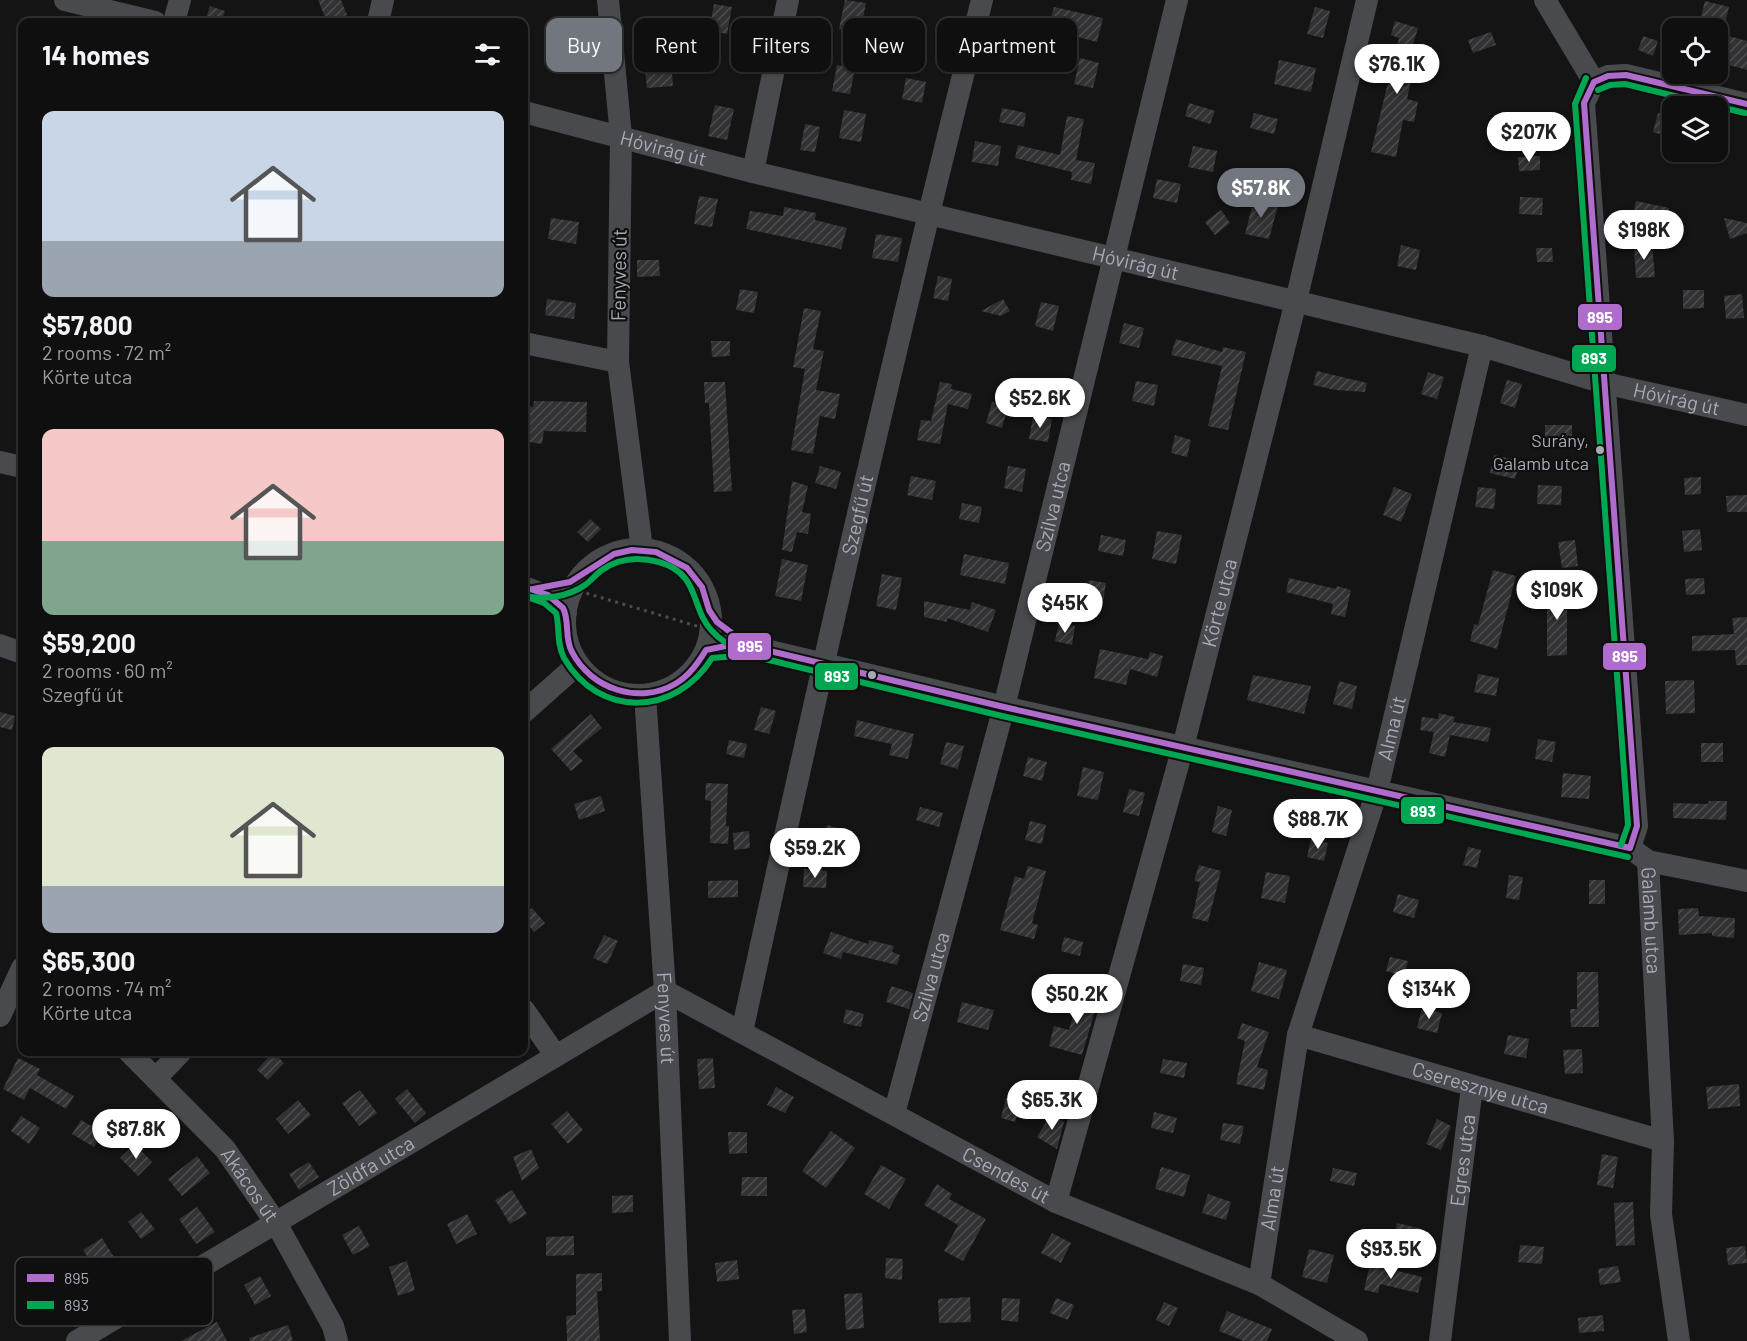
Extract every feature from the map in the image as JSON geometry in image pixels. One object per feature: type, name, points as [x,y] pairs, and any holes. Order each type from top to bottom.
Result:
[{"type":"street","points":[[65,0],[139,18]]},
{"type":"street","points":[[175,18],[180,0]]},
{"type":"street","points":[[379,18],[383,0]]},
{"type":"street","name":"Fenyves út","points":[[608,0],[621,136],[618,362],[642,549]]},
{"type":"street","points":[[753,172],[788,0]]},
{"type":"street","name":"Szegfű út","points":[[742,1032],[822,664],[928,213],[982,0]]},
{"type":"street","name":"Szilva utca","points":[[894,1114],[1004,707],[1177,0]]},
{"type":"street","name":"Körte utca","points":[[1056,1202],[1183,747],[1296,302],[1367,0]]},
{"type":"street","points":[[1545,0],[1594,82],[1608,76],[1626,75],[1747,104]]},
{"type":"street","name":"Galamb utca","points":[[1594,82],[1584,103],[1639,855],[1663,1141],[1661,1214],[1679,1341]]},
{"type":"street","name":"Hóvirág út","points":[[528,113],[753,172],[1116,256],[1482,346],[1604,383],[1747,415]]},
{"type":"street","points":[[528,344],[618,362]]},
{"type":"street","name":"Alma út","points":[[1259,1284],[1298,1035],[1377,791],[1482,346]]},
{"type":"street","points":[[0,462],[18,467]]},
{"type":"street","points":[[528,588],[571,584],[601,559],[618,552],[642,549],[662,553],[687,567],[703,588],[709,632],[691,673],[669,688],[645,695],[623,693],[600,684],[578,664],[567,638],[566,612],[571,584]]},
{"type":"street","points":[[528,588],[555,599],[566,612]]},
{"type":"street","points":[[709,632],[724,630],[749,646]]},
{"type":"street","points":[[709,632],[726,646],[749,646],[1004,707],[1377,791],[1747,881]]},
{"type":"street","points":[[0,645],[18,652]]},
{"type":"street","points":[[528,708],[578,664]]},
{"type":"street","name":"Fenyves út","points":[[645,695],[665,991],[680,1341]]},
{"type":"street","points":[[0,1016],[15,979]]},
{"type":"street","name":"Csendes út","points":[[665,991],[1056,1202],[1259,1284],[1357,1341]]},
{"type":"street","name":"Zöldfa utca","points":[[213,1260],[665,991]]},
{"type":"street","points":[[528,1016],[556,1056]]},
{"type":"street","name":"Cseresznye utca","points":[[1298,1035],[1663,1141]]},
{"type":"street","name":"Akácos út","points":[[133,1056],[157,1077],[225,1149],[276,1223],[333,1326],[337,1341]]},
{"type":"street","points":[[157,1077],[177,1056]]},
{"type":"street","name":"Egres utca","points":[[1440,1341],[1472,1087]]},
{"type":"street","name":"Zöldfa utca","points":[[77,1341],[102,1326]]},
{"type":"path","points":[[571,584],[709,632]]},
{"type":"building","points":[[318,0],[341,0],[347,15],[325,18]]},
{"type":"building","points":[[845,0],[866,3],[863,18],[843,18],[843,30],[839,29]]},
{"type":"building","points":[[1705,1],[1729,7],[1726,18],[1701,18]]},
{"type":"building","points":[[714,4],[732,7],[727,34],[719,32],[719,18],[711,18]]},
{"type":"building","points":[[210,6],[225,11],[222,18],[206,18]]},
{"type":"building","points":[[1054,7],[1103,18],[1097,42],[1077,37],[1077,18],[1051,18]]},
{"type":"building","points":[[1315,7],[1330,11],[1323,38],[1307,34]]},
{"type":"building","points":[[1395,21],[1418,28],[1407,64],[1414,66],[1407,99],[1418,102],[1414,122],[1403,120],[1396,157],[1371,152],[1399,38],[1391,35]]},
{"type":"building","points":[[1491,32],[1496,45],[1473,53],[1468,40]]},
{"type":"building","points":[[1643,36],[1658,41],[1653,56],[1638,50]]},
{"type":"building","points":[[1728,36],[1747,41],[1747,70],[1728,65]]},
{"type":"building","points":[[1080,58],[1099,63],[1093,88],[1074,84]]},
{"type":"building","points":[[1279,60],[1316,68],[1311,92],[1274,84]]},
{"type":"building","points":[[837,65],[843,66],[843,72],[854,72],[850,94],[832,91]]},
{"type":"building","points":[[645,72],[672,72],[673,86],[647,88]]},
{"type":"building","points":[[906,78],[926,82],[922,103],[902,99]]},
{"type":"building","points":[[1189,103],[1215,111],[1210,124],[1185,116]]},
{"type":"building","points":[[715,105],[734,109],[727,140],[708,136]]},
{"type":"building","points":[[1002,108],[1026,113],[1024,127],[999,122]]},
{"type":"building","points":[[844,110],[866,114],[861,142],[839,138]]},
{"type":"building","points":[[1254,113],[1278,119],[1274,134],[1250,128]]},
{"type":"building","points":[[1658,113],[1662,114],[1662,135],[1653,132]]},
{"type":"building","points":[[1067,116],[1084,119],[1076,160],[1095,163],[1091,184],[1071,180],[1072,172],[1015,158],[1018,145],[1060,155]]},
{"type":"building","points":[[1535,117],[1549,117],[1549,136],[1535,136]]},
{"type":"building","points":[[805,124],[820,127],[815,152],[800,150]]},
{"type":"building","points":[[975,141],[1001,146],[998,166],[972,162]]},
{"type":"building","points":[[1193,146],[1217,151],[1213,172],[1188,167]]},
{"type":"building","points":[[1540,156],[1540,170],[1519,171],[1518,157]]},
{"type":"building","points":[[1157,179],[1181,184],[1177,203],[1153,198]]},
{"type":"building","points":[[699,196],[718,199],[712,227],[694,224]]},
{"type":"building","points":[[1520,197],[1543,198],[1542,215],[1519,214]]},
{"type":"building","points":[[1254,199],[1278,205],[1269,239],[1245,234]]},
{"type":"building","points":[[1636,201],[1669,208],[1665,227],[1632,221]]},
{"type":"building","points":[[784,207],[816,213],[815,220],[847,228],[841,249],[746,229],[750,211],[783,216]]},
{"type":"building","points":[[1221,210],[1230,223],[1215,235],[1205,222]]},
{"type":"building","points":[[551,218],[579,222],[576,244],[548,239]]},
{"type":"building","points":[[1724,218],[1747,223],[1747,233],[1730,239]]},
{"type":"building","points":[[876,234],[902,238],[898,262],[872,258]]},
{"type":"building","points":[[1652,244],[1655,277],[1636,278],[1634,246]]},
{"type":"building","points":[[1401,245],[1420,250],[1416,270],[1397,266]]},
{"type":"building","points":[[1536,248],[1552,248],[1553,262],[1537,262]]},
{"type":"building","points":[[637,260],[659,260],[660,276],[637,277]]},
{"type":"building","points":[[938,276],[952,279],[948,301],[933,298]]},
{"type":"building","points":[[740,289],[758,292],[754,313],[736,310]]},
{"type":"building","points":[[1683,290],[1704,290],[1704,308],[1683,309]]},
{"type":"building","points":[[1742,294],[1744,318],[1726,319],[1724,296]]},
{"type":"building","points":[[547,299],[576,303],[574,319],[545,315]]},
{"type":"building","points":[[1003,299],[1010,311],[1001,316],[981,311]]},
{"type":"building","points":[[1041,302],[1059,306],[1053,331],[1035,326]]},
{"type":"building","points":[[804,308],[821,311],[813,349],[824,351],[816,390],[840,394],[835,419],[820,416],[813,454],[791,450],[805,369],[793,367]]},
{"type":"building","points":[[1124,323],[1144,328],[1139,348],[1119,343]]},
{"type":"building","points":[[1176,339],[1222,352],[1223,347],[1246,352],[1228,430],[1208,426],[1222,366],[1171,355]]},
{"type":"building","points":[[711,341],[730,341],[730,356],[712,357]]},
{"type":"building","points":[[1317,371],[1367,383],[1365,392],[1335,390],[1313,385]]},
{"type":"building","points":[[1428,372],[1444,377],[1437,399],[1421,394]]},
{"type":"building","points":[[1507,380],[1522,384],[1515,408],[1500,403]]},
{"type":"building","points":[[1136,381],[1158,385],[1154,406],[1132,401]]},
{"type":"building","points":[[704,382],[725,382],[732,491],[714,492],[709,403],[705,403]]},
{"type":"building","points":[[940,382],[952,384],[951,389],[972,394],[968,409],[948,404],[940,444],[917,440],[921,420],[931,421]]},
{"type":"building","points":[[534,401],[587,402],[586,432],[544,431],[542,444],[528,442],[528,406],[533,407]]},
{"type":"building","points":[[992,402],[1008,406],[1002,428],[986,423]]},
{"type":"building","points":[[1033,416],[1052,419],[1048,442],[1029,439]]},
{"type":"building","points":[[1545,425],[1572,425],[1572,446],[1545,445]]},
{"type":"building","points":[[1175,435],[1191,440],[1187,457],[1171,453]]},
{"type":"building","points":[[1494,455],[1520,461],[1515,479],[1490,473]]},
{"type":"building","points":[[820,466],[841,472],[836,489],[815,483]]},
{"type":"building","points":[[1008,466],[1026,469],[1022,492],[1004,488]]},
{"type":"building","points":[[911,476],[936,481],[932,500],[907,495]]},
{"type":"building","points":[[1701,477],[1701,494],[1685,495],[1684,478]]},
{"type":"building","points":[[792,481],[808,486],[802,512],[811,514],[808,534],[797,532],[792,552],[782,550]]},
{"type":"building","points":[[1538,485],[1562,486],[1561,505],[1537,504]]},
{"type":"building","points":[[1394,487],[1412,494],[1401,522],[1383,515]]},
{"type":"building","points":[[1478,487],[1496,489],[1494,509],[1475,507]]},
{"type":"building","points":[[1747,495],[1747,512],[1727,512],[1726,496]]},
{"type":"building","points":[[962,503],[982,507],[979,523],[959,519]]},
{"type":"building","points":[[590,519],[601,529],[588,542],[577,532]]},
{"type":"building","points":[[1700,529],[1702,550],[1684,552],[1682,531]]},
{"type":"building","points":[[1157,531],[1182,535],[1176,564],[1152,559]]},
{"type":"building","points":[[1101,535],[1126,540],[1123,556],[1098,551]]},
{"type":"building","points":[[1575,540],[1578,566],[1562,568],[1558,542]]},
{"type":"building","points":[[964,554],[1009,563],[1005,584],[960,575]]},
{"type":"building","points":[[782,559],[808,565],[801,601],[775,596]]},
{"type":"building","points":[[1493,570],[1516,576],[1497,649],[1470,641],[1474,624],[1478,625]]},
{"type":"building","points":[[882,574],[902,578],[896,610],[876,606]]},
{"type":"building","points":[[1289,578],[1336,589],[1337,586],[1351,590],[1345,617],[1331,614],[1333,604],[1286,592]]},
{"type":"building","points":[[1704,578],[1705,594],[1686,595],[1685,579]]},
{"type":"building","points":[[1089,580],[1106,583],[1102,607],[1085,603]]},
{"type":"building","points":[[1547,586],[1567,586],[1567,655],[1547,656]]},
{"type":"building","points":[[924,601],[970,610],[972,602],[996,610],[988,632],[947,618],[947,622],[924,617]]},
{"type":"building","points":[[1747,617],[1747,665],[1736,665],[1735,650],[1692,651],[1692,636],[1734,634],[1732,618]]},
{"type":"building","points":[[1059,623],[1075,626],[1072,645],[1055,641]]},
{"type":"building","points":[[1100,649],[1148,659],[1150,652],[1163,656],[1157,677],[1130,669],[1126,685],[1094,678]]},
{"type":"building","points":[[1478,674],[1499,678],[1496,696],[1474,692]]},
{"type":"building","points":[[1253,675],[1311,686],[1304,714],[1247,700]]},
{"type":"building","points":[[1694,680],[1695,713],[1666,714],[1665,681]]},
{"type":"building","points":[[1339,681],[1357,686],[1352,709],[1333,704]]},
{"type":"building","points":[[761,707],[776,711],[769,734],[754,730]]},
{"type":"building","points":[[0,712],[15,716],[12,730],[0,727]]},
{"type":"building","points":[[1439,713],[1455,717],[1453,722],[1491,728],[1488,742],[1450,735],[1445,757],[1429,753],[1434,732],[1420,730],[1422,717],[1438,719]]},
{"type":"building","points":[[591,714],[602,728],[573,751],[583,761],[571,771],[551,749]]},
{"type":"building","points":[[857,720],[914,734],[908,759],[889,755],[892,744],[854,736]]},
{"type":"building","points":[[1538,739],[1556,742],[1552,762],[1535,759]]},
{"type":"building","points":[[729,740],[747,744],[744,758],[726,754]]},
{"type":"building","points":[[946,742],[964,746],[958,769],[940,764]]},
{"type":"building","points":[[1701,743],[1723,743],[1723,762],[1701,762]]},
{"type":"building","points":[[1028,757],[1047,762],[1042,781],[1023,776]]},
{"type":"building","points":[[1083,767],[1104,772],[1098,800],[1077,796]]},
{"type":"building","points":[[1563,773],[1591,776],[1589,799],[1561,797]]},
{"type":"building","points":[[706,783],[728,784],[726,826],[729,826],[728,844],[710,843],[711,801],[705,800]]},
{"type":"building","points":[[1129,789],[1145,793],[1139,816],[1123,812]]},
{"type":"building","points":[[601,796],[605,811],[579,820],[574,804]]},
{"type":"building","points":[[1709,801],[1727,801],[1726,820],[1673,818],[1673,803],[1708,804]]},
{"type":"building","points":[[1218,806],[1232,810],[1226,836],[1212,832]]},
{"type":"building","points":[[920,807],[943,813],[939,827],[916,820]]},
{"type":"building","points":[[1030,821],[1046,825],[1042,844],[1025,840]]},
{"type":"building","points":[[827,825],[849,831],[845,847],[823,841]]},
{"type":"building","points":[[749,831],[750,848],[734,850],[733,833]]},
{"type":"building","points":[[1311,839],[1328,843],[1324,861],[1307,857]]},
{"type":"building","points":[[1468,847],[1481,850],[1477,868],[1463,865]]},
{"type":"building","points":[[1199,865],[1221,871],[1208,922],[1192,918],[1200,882],[1194,881]]},
{"type":"building","points":[[1028,866],[1046,871],[1032,923],[1038,925],[1034,939],[1000,930],[1015,876],[1024,879]]},
{"type":"building","points":[[804,869],[827,871],[826,888],[803,887]]},
{"type":"building","points":[[1266,872],[1290,876],[1285,903],[1261,898]]},
{"type":"building","points":[[1509,875],[1523,877],[1519,900],[1506,898]]},
{"type":"building","points":[[738,880],[738,897],[708,898],[708,881]]},
{"type":"building","points":[[1589,880],[1605,880],[1605,904],[1589,904]]},
{"type":"building","points":[[1398,894],[1419,900],[1414,918],[1393,912]]},
{"type":"building","points":[[532,908],[545,923],[534,932],[528,924],[528,912]]},
{"type":"building","points":[[1698,908],[1699,916],[1735,918],[1734,938],[1712,936],[1712,933],[1679,935],[1678,909]]},
{"type":"building","points":[[831,932],[868,944],[869,940],[894,946],[892,952],[900,955],[897,965],[843,952],[841,959],[823,953]]},
{"type":"building","points":[[604,935],[618,941],[607,964],[593,958]]},
{"type":"building","points":[[1064,937],[1083,942],[1080,956],[1061,951]]},
{"type":"building","points":[[1390,957],[1408,961],[1404,976],[1386,971]]},
{"type":"building","points":[[1259,962],[1287,970],[1279,999],[1251,991]]},
{"type":"building","points":[[1183,964],[1204,968],[1201,985],[1180,981]]},
{"type":"building","points":[[1577,972],[1598,972],[1599,1027],[1571,1027],[1570,1009],[1577,1009]]},
{"type":"building","points":[[891,986],[913,993],[909,1009],[886,1002]]},
{"type":"building","points":[[1081,988],[1100,994],[1082,1055],[1049,1046],[1054,1026],[1069,1030]]},
{"type":"building","points":[[962,1002],[994,1010],[988,1030],[957,1022]]},
{"type":"building","points":[[1422,1008],[1442,1013],[1437,1033],[1417,1028]]},
{"type":"building","points":[[846,1009],[864,1014],[861,1027],[843,1023]]},
{"type":"building","points":[[1242,1023],[1269,1032],[1257,1067],[1268,1070],[1264,1090],[1236,1084],[1245,1041],[1237,1038]]},
{"type":"building","points":[[1508,1035],[1529,1039],[1526,1058],[1504,1054]]},
{"type":"building","points":[[1582,1049],[1583,1073],[1565,1074],[1563,1050]]},
{"type":"building","points":[[269,1056],[277,1056],[284,1063],[268,1080],[257,1070]]},
{"type":"building","points":[[18,1058],[40,1069],[37,1075],[74,1096],[66,1109],[30,1088],[24,1100],[3,1089]]},
{"type":"building","points":[[713,1058],[715,1088],[699,1089],[697,1059]]},
{"type":"building","points":[[1163,1059],[1187,1063],[1184,1078],[1160,1073]]},
{"type":"building","points":[[1739,1084],[1740,1106],[1708,1109],[1706,1087]]},
{"type":"building","points":[[776,1087],[794,1097],[785,1113],[767,1105]]},
{"type":"building","points":[[407,1089],[426,1113],[415,1123],[395,1099]]},
{"type":"building","points":[[360,1090],[377,1113],[359,1126],[342,1103]]},
{"type":"building","points":[[1006,1098],[1021,1101],[1015,1122],[1001,1118]]},
{"type":"building","points":[[298,1100],[311,1115],[288,1134],[276,1119]]},
{"type":"building","points":[[567,1111],[583,1130],[568,1144],[551,1124]]},
{"type":"building","points":[[1154,1112],[1177,1118],[1173,1133],[1151,1128]]},
{"type":"building","points":[[1051,1114],[1064,1122],[1057,1149],[1037,1137]]},
{"type":"building","points":[[21,1116],[40,1128],[29,1144],[11,1131]]},
{"type":"building","points":[[1437,1119],[1451,1126],[1441,1150],[1426,1144]]},
{"type":"building","points":[[81,1120],[103,1133],[94,1147],[72,1134]]},
{"type":"building","points":[[1223,1123],[1244,1126],[1240,1144],[1220,1140]]},
{"type":"building","points":[[831,1131],[855,1148],[826,1188],[802,1171]]},
{"type":"building","points":[[728,1132],[747,1132],[747,1153],[729,1154]]},
{"type":"building","points":[[135,1144],[152,1162],[138,1176],[120,1158]]},
{"type":"building","points":[[531,1149],[539,1168],[522,1181],[513,1157]]},
{"type":"building","points":[[1602,1154],[1618,1157],[1613,1188],[1597,1185]]},
{"type":"building","points":[[197,1156],[210,1173],[182,1196],[168,1179]]},
{"type":"building","points":[[309,1162],[319,1177],[299,1190],[289,1174]]},
{"type":"building","points":[[881,1165],[906,1179],[889,1209],[864,1194]]},
{"type":"building","points":[[1161,1167],[1190,1175],[1184,1197],[1155,1189]]},
{"type":"building","points":[[1333,1168],[1357,1173],[1354,1186],[1330,1181]]},
{"type":"building","points":[[742,1177],[767,1177],[767,1196],[741,1196]]},
{"type":"building","points":[[937,1184],[952,1194],[949,1199],[986,1219],[963,1261],[944,1251],[958,1225],[924,1205]]},
{"type":"building","points":[[512,1190],[527,1214],[510,1224],[495,1200]]},
{"type":"building","points":[[1208,1194],[1231,1202],[1226,1220],[1202,1213]]},
{"type":"building","points":[[633,1195],[633,1212],[612,1213],[612,1196]]},
{"type":"building","points":[[1633,1202],[1635,1245],[1616,1246],[1614,1203]]},
{"type":"building","points":[[197,1207],[215,1232],[196,1244],[179,1219]]},
{"type":"building","points":[[141,1212],[155,1229],[141,1239],[128,1222]]},
{"type":"building","points":[[467,1214],[477,1234],[456,1244],[447,1224]]},
{"type":"building","points":[[1397,1223],[1422,1229],[1418,1243],[1394,1237]]},
{"type":"building","points":[[359,1226],[370,1246],[353,1255],[342,1235]]},
{"type":"building","points":[[1052,1233],[1071,1243],[1061,1263],[1041,1253]]},
{"type":"building","points":[[574,1236],[574,1255],[546,1256],[546,1237]]},
{"type":"building","points":[[102,1238],[114,1257],[87,1257],[83,1250]]},
{"type":"building","points":[[1520,1245],[1544,1247],[1542,1264],[1518,1262]]},
{"type":"building","points":[[1745,1246],[1747,1263],[1728,1265],[1726,1248]]},
{"type":"building","points":[[1309,1249],[1334,1255],[1327,1283],[1302,1277]]},
{"type":"building","points":[[886,1258],[903,1259],[902,1280],[885,1278]]},
{"type":"building","points":[[737,1260],[739,1279],[717,1282],[715,1263]]},
{"type":"building","points":[[407,1261],[415,1290],[398,1296],[389,1267]]},
{"type":"building","points":[[1370,1264],[1422,1277],[1418,1293],[1380,1284],[1378,1293],[1364,1290]]},
{"type":"building","points":[[1618,1266],[1621,1282],[1600,1285],[1598,1269]]},
{"type":"building","points":[[602,1273],[602,1291],[597,1291],[600,1341],[567,1341],[566,1316],[576,1315],[576,1274]]},
{"type":"building","points":[[260,1276],[271,1296],[255,1305],[244,1285]]},
{"type":"building","points":[[862,1293],[864,1328],[846,1330],[844,1294]]},
{"type":"building","points":[[970,1297],[971,1322],[939,1323],[938,1299]]},
{"type":"building","points":[[1002,1298],[1020,1299],[1018,1322],[1001,1320]]},
{"type":"building","points":[[1056,1298],[1074,1305],[1068,1320],[1050,1313]]},
{"type":"building","points":[[1164,1302],[1178,1308],[1169,1326],[1156,1320]]},
{"type":"building","points":[[805,1309],[807,1332],[794,1334],[792,1310]]},
{"type":"building","points":[[1227,1311],[1272,1329],[1267,1341],[1244,1341],[1219,1331]]},
{"type":"building","points":[[1603,1315],[1604,1331],[1579,1333],[1578,1318]]},
{"type":"building","points":[[217,1322],[227,1341],[181,1341],[213,1326]]},
{"type":"building","points":[[288,1325],[293,1341],[250,1341],[249,1338]]},
{"type":"transit line","name":"895","points":[[1594,82],[1608,76],[1626,75],[1747,104]]},
{"type":"transit line","name":"893","points":[[1586,78],[1575,104],[1628,825],[1621,845]]},
{"type":"transit line","name":"895","points":[[1594,82],[1584,103],[1637,826],[1630,848]]},
{"type":"transit line","name":"893","points":[[1598,90],[1610,85],[1625,84],[1745,113]]},
{"type":"transit line","name":"895","points":[[533,589],[570,582],[614,554],[632,550],[656,552],[687,568],[702,587],[709,610],[717,622],[749,646]]},
{"type":"transit line","name":"893","points":[[528,596],[540,598],[564,595],[585,585],[602,570],[622,561],[644,559],[659,562],[672,567],[682,575],[693,592],[705,622],[719,638],[744,652],[782,663]]},
{"type":"transit line","name":"895","points":[[528,588],[548,595],[563,608],[570,647],[580,665],[591,676],[617,690],[632,693],[661,690],[685,677],[706,650],[726,646],[749,646],[1004,707],[1630,848]]},
{"type":"transit line","name":"893","points":[[528,597],[544,603],[556,613],[559,641],[564,658],[579,678],[597,692],[617,700],[638,703],[659,700],[679,691],[697,677],[712,658],[748,655],[1002,716],[1628,857]]},
{"type":"place","name":"Surány, Galamb utca","points":[[1600,450]]}]
